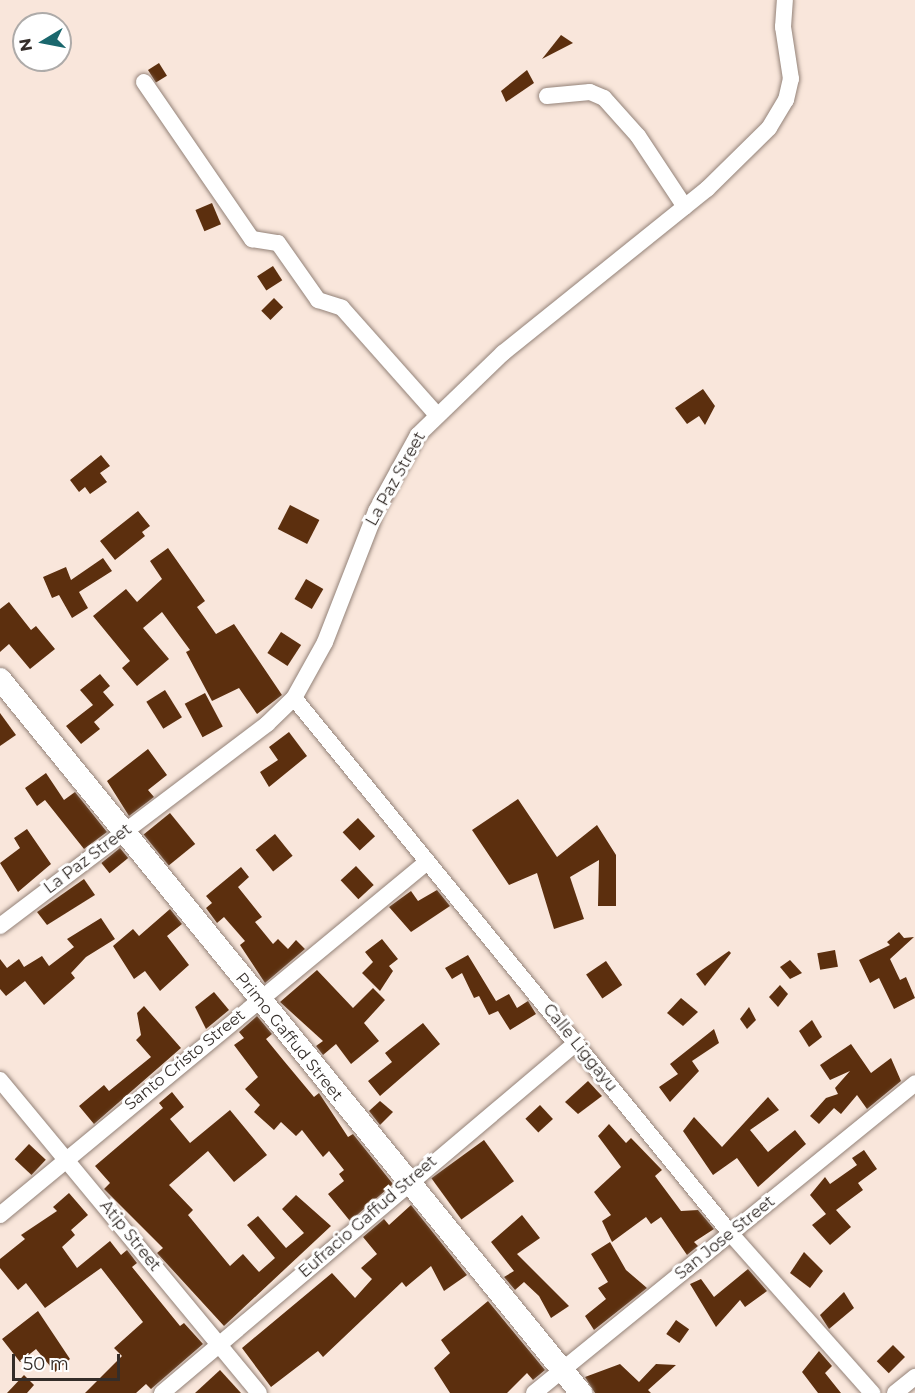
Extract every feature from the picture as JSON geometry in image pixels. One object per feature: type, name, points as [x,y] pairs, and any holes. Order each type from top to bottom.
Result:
[{"type":"main road","name":"Primo Gaffud Street","points":[[0,679],[581,1393]]},
{"type":"street","name":"La Paz Street","points":[[0,926],[123,833],[294,698],[326,642],[376,511],[418,435],[436,414],[503,353],[685,207],[746,153],[786,100],[791,79],[783,27],[785,0]]},
{"type":"street","points":[[144,82],[252,239],[278,243],[318,300],[342,308],[436,414]]},
{"type":"street","points":[[547,96],[590,92],[604,98],[638,136],[685,207]]},
{"type":"street","name":"Calle Liggayu","points":[[294,698],[731,1234],[872,1393]]},
{"type":"street","name":"Santo Cristo Street","points":[[0,1215],[66,1158],[427,862]]},
{"type":"street","name":"Eufracio Gaffud Street","points":[[162,1393],[220,1346],[409,1181],[576,1043]]},
{"type":"street","name":"Atip Street","points":[[0,1080],[259,1393]]},
{"type":"street","name":"San Jose Street","points":[[534,1393],[915,1083]]},
{"type":"street","points":[[896,1393],[915,1377]]},
{"type":"building","points":[[561,35],[573,43],[542,59]]},
{"type":"building","points":[[159,63],[167,76],[156,83],[148,70]]},
{"type":"building","points":[[527,70],[534,83],[506,102],[501,91]]},
{"type":"building","points":[[212,203],[221,224],[204,231],[195,210]]},
{"type":"building","points":[[273,266],[282,280],[266,291],[257,276]]},
{"type":"building","points":[[274,298],[283,307],[270,320],[261,311]]},
{"type":"building","points":[[703,389],[715,406],[705,425],[699,416],[687,424],[675,408]]},
{"type":"building","points":[[101,455],[110,466],[100,473],[107,482],[90,494],[85,487],[79,492],[70,480]]},
{"type":"building","points":[[290,505],[319,520],[307,544],[278,529]]},
{"type":"building","points":[[138,511],[150,526],[142,532],[145,536],[115,560],[100,541]]},
{"type":"building","points":[[168,548],[205,601],[197,607],[216,634],[234,624],[282,695],[257,714],[239,688],[212,701],[186,652],[190,650],[162,612],[143,628],[169,659],[137,686],[122,668],[130,661],[93,616],[126,589],[137,602],[162,579],[150,561]]},
{"type":"building","points":[[103,558],[112,571],[79,592],[88,608],[72,618],[59,595],[52,598],[43,577],[66,567],[71,580]]},
{"type":"building","points":[[306,579],[323,589],[312,609],[294,599]]},
{"type":"building","points":[[9,602],[31,630],[36,626],[55,649],[30,669],[9,644],[0,652],[0,609]]},
{"type":"building","points":[[281,632],[301,645],[288,666],[267,653]]},
{"type":"building","points":[[100,674],[110,686],[103,692],[114,705],[94,722],[100,729],[81,744],[66,726],[93,705],[80,690]]},
{"type":"building","points":[[165,690],[182,717],[163,729],[146,702]]},
{"type":"building","points":[[205,693],[223,727],[203,737],[185,704]]},
{"type":"building","points":[[0,713],[16,735],[0,746]]},
{"type":"building","points":[[289,732],[307,756],[269,787],[260,772],[278,760],[269,747]]},
{"type":"building","points":[[148,749],[167,775],[148,790],[154,797],[129,816],[107,781]]},
{"type":"building","points":[[46,773],[64,800],[75,792],[107,832],[84,849],[45,800],[37,806],[25,788]]},
{"type":"building","points":[[518,799],[557,857],[597,825],[616,855],[616,906],[598,906],[599,860],[570,877],[584,919],[554,929],[537,873],[509,885],[472,830]]},
{"type":"building","points":[[170,813],[195,844],[169,865],[144,834]]},
{"type":"building","points":[[358,818],[375,836],[360,851],[343,832]]},
{"type":"building","points":[[27,829],[51,864],[18,892],[0,863],[20,848],[14,838]]},
{"type":"building","points":[[275,834],[293,856],[273,871],[256,850]]},
{"type":"building","points":[[120,848],[128,858],[110,873],[101,863]]},
{"type":"building","points":[[356,866],[374,885],[358,899],[341,880]]},
{"type":"building","points":[[241,867],[249,877],[238,887],[262,917],[255,922],[273,944],[278,939],[288,949],[296,940],[305,949],[265,983],[240,945],[245,941],[224,917],[217,923],[206,908],[212,903],[206,896]]},
{"type":"building","points":[[84,879],[95,895],[47,925],[37,912]]},
{"type":"building","points":[[437,890],[450,906],[411,932],[389,907],[411,891],[418,901]]},
{"type":"building","points":[[170,909],[182,924],[167,936],[189,965],[160,991],[145,971],[134,979],[113,946],[133,929],[139,936]]},
{"type":"building","points":[[101,918],[115,939],[86,957],[71,973],[75,978],[44,1005],[25,981],[6,996],[0,989],[0,959],[7,968],[19,959],[24,967],[42,956],[49,966],[74,947],[67,939]]},
{"type":"building","points":[[899,932],[904,938],[914,937],[890,959],[900,980],[906,977],[915,998],[894,1009],[879,978],[870,983],[859,960],[890,945],[887,942]]},
{"type":"building","points":[[382,939],[398,959],[389,966],[393,971],[380,991],[362,973],[373,962],[365,952]]},
{"type":"building","points":[[835,950],[838,967],[820,970],[817,953]]},
{"type":"building","points":[[729,951],[731,953],[705,986],[696,974]]},
{"type":"building","points":[[468,955],[496,1001],[509,994],[517,1008],[528,1001],[536,1014],[510,1030],[498,1011],[489,1015],[479,996],[474,998],[462,973],[452,979],[445,968]]},
{"type":"building","points":[[790,960],[802,973],[790,979],[780,967]]},
{"type":"building","points":[[606,961],[622,985],[602,998],[586,974]]},
{"type":"building","points":[[317,970],[353,1008],[373,988],[385,1000],[364,1023],[379,1041],[351,1064],[336,1044],[323,1055],[316,1046],[323,1041],[280,1002]]},
{"type":"building","points":[[780,985],[788,994],[778,1007],[769,997]]},
{"type":"building","points":[[214,992],[229,1010],[206,1029],[195,1007]]},
{"type":"building","points":[[681,998],[698,1012],[683,1026],[667,1013]]},
{"type":"building","points":[[144,1006],[181,1048],[94,1124],[79,1106],[104,1085],[109,1091],[151,1057],[136,1040],[141,1035],[137,1013]]},
{"type":"building","points":[[749,1007],[756,1020],[747,1029],[740,1019]]},
{"type":"building","points":[[257,1016],[272,1034],[266,1039],[314,1097],[319,1093],[348,1137],[353,1134],[393,1184],[350,1221],[328,1194],[344,1181],[339,1174],[344,1170],[329,1151],[323,1157],[302,1130],[296,1136],[281,1122],[274,1130],[254,1112],[260,1105],[245,1089],[258,1077],[234,1045],[244,1038],[239,1032]]},
{"type":"building","points":[[812,1020],[822,1037],[809,1047],[799,1031]]},
{"type":"building","points":[[423,1023],[440,1044],[380,1096],[368,1081],[392,1062],[385,1053]]},
{"type":"building","points":[[714,1029],[719,1043],[692,1061],[699,1071],[670,1102],[659,1087],[678,1074],[670,1064]]},
{"type":"building","points":[[851,1044],[871,1073],[891,1058],[901,1081],[867,1109],[857,1095],[841,1114],[834,1108],[819,1124],[810,1116],[826,1098],[838,1094],[835,1088],[850,1071],[830,1080],[820,1065]]},
{"type":"building","points":[[588,1081],[602,1096],[578,1114],[565,1102]]},
{"type":"building","points":[[172,1092],[184,1107],[170,1119],[190,1143],[230,1110],[267,1155],[234,1182],[208,1151],[169,1185],[193,1210],[188,1215],[230,1266],[243,1254],[259,1272],[275,1258],[247,1225],[258,1216],[286,1248],[304,1233],[282,1209],[296,1195],[331,1226],[224,1326],[157,1253],[163,1248],[104,1189],[110,1183],[95,1166],[163,1108],[159,1103]]},
{"type":"building","points":[[768,1097],[779,1110],[750,1130],[768,1152],[795,1130],[806,1144],[758,1187],[737,1158],[713,1175],[683,1131],[694,1117],[722,1147]]},
{"type":"building","points":[[380,1101],[393,1112],[380,1125],[369,1111]]},
{"type":"building","points":[[540,1105],[553,1119],[538,1133],[525,1119]]},
{"type":"building","points":[[609,1124],[626,1143],[631,1138],[662,1170],[655,1176],[681,1211],[698,1210],[714,1229],[694,1242],[698,1246],[687,1255],[661,1217],[651,1224],[646,1217],[612,1242],[602,1221],[611,1215],[594,1192],[621,1167],[598,1136]]},
{"type":"building","points":[[484,1140],[514,1181],[461,1219],[431,1178]]},
{"type":"building","points":[[29,1144],[46,1160],[31,1175],[15,1159]]},
{"type":"building","points":[[864,1150],[877,1169],[858,1183],[863,1190],[836,1210],[851,1227],[830,1245],[812,1225],[826,1214],[810,1195],[825,1177],[830,1184],[857,1165],[852,1158]]},
{"type":"building","points":[[69,1193],[88,1215],[71,1230],[75,1235],[62,1247],[77,1268],[110,1241],[121,1255],[127,1250],[137,1263],[132,1267],[180,1326],[184,1323],[203,1344],[151,1389],[146,1384],[136,1393],[85,1393],[122,1356],[114,1348],[143,1322],[101,1268],[45,1308],[26,1283],[18,1290],[0,1268],[0,1259],[25,1239],[21,1235],[57,1211],[53,1207]]},
{"type":"building","points":[[411,1205],[467,1275],[444,1291],[431,1266],[406,1287],[402,1282],[323,1357],[318,1351],[271,1387],[242,1348],[332,1273],[355,1298],[372,1279],[361,1268],[377,1254],[363,1237],[384,1219],[389,1225]]},
{"type":"building","points":[[522,1215],[540,1238],[517,1254],[569,1306],[551,1318],[539,1296],[524,1282],[515,1290],[504,1277],[514,1271],[491,1242]]},
{"type":"building","points":[[610,1242],[626,1270],[647,1288],[594,1330],[585,1316],[606,1299],[598,1288],[608,1282],[591,1254]]},
{"type":"building","points":[[804,1252],[823,1271],[810,1288],[790,1273]]},
{"type":"building","points":[[748,1269],[767,1291],[745,1307],[740,1300],[716,1327],[690,1284],[701,1279],[714,1297]]},
{"type":"building","points":[[844,1292],[854,1308],[829,1329],[820,1315]]},
{"type":"building","points":[[488,1301],[545,1370],[533,1380],[527,1373],[507,1393],[450,1393],[434,1368],[450,1353],[441,1340]]},
{"type":"building","points":[[38,1311],[70,1359],[55,1372],[36,1349],[20,1362],[2,1339]]},
{"type":"building","points":[[676,1320],[689,1329],[679,1343],[666,1334]]},
{"type":"building","points":[[893,1345],[905,1357],[889,1373],[877,1361]]},
{"type":"building","points":[[819,1351],[832,1366],[825,1373],[841,1393],[818,1393],[802,1372]]},
{"type":"building","points":[[620,1364],[639,1382],[656,1364],[676,1365],[648,1390],[651,1393],[595,1393],[585,1377]]},
{"type":"building","points":[[220,1370],[241,1393],[195,1393]]},
{"type":"building","points":[[24,1375],[34,1385],[27,1393],[7,1393]]}]
